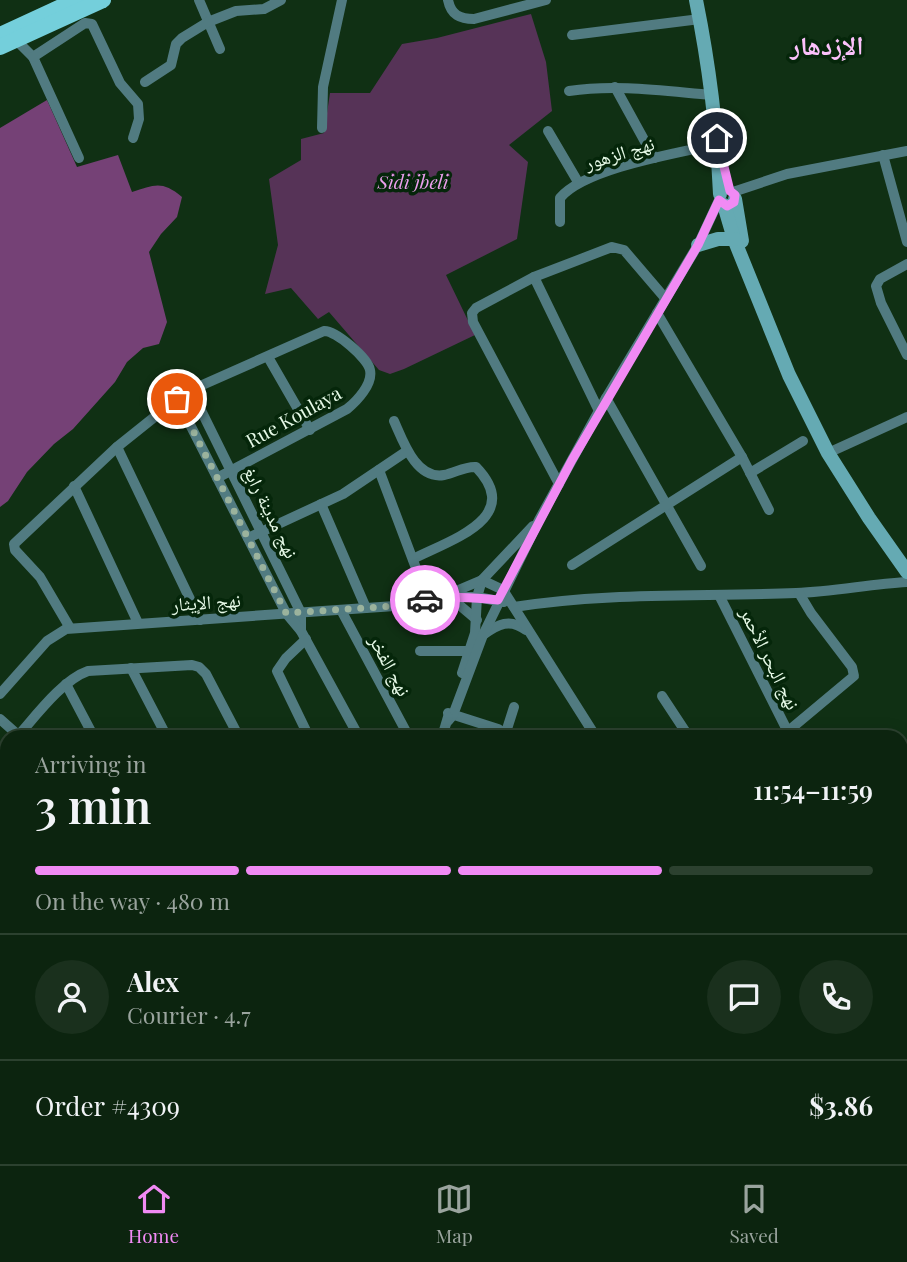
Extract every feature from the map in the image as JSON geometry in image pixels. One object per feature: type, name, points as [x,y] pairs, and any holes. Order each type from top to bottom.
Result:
[{"type":"main road","points":[[0,35],[76,0]]},
{"type":"main road","points":[[0,47],[103,0]]},
{"type":"main road","points":[[696,0],[733,239],[789,376],[828,453],[907,572]]},
{"type":"main road","points":[[727,197],[748,274]]},
{"type":"main road","points":[[698,245],[719,239],[733,239]]},
{"type":"street","points":[[199,0],[220,49]]},
{"type":"street","points":[[145,82],[171,65],[176,44],[182,38],[208,22],[236,11],[264,9],[281,0]]},
{"type":"street","points":[[322,128],[323,88],[341,0]]},
{"type":"street","points":[[448,0],[456,16],[466,19],[546,0]]},
{"type":"street","points":[[572,35],[700,19]]},
{"type":"street","points":[[33,57],[85,23],[92,24],[120,83],[138,104],[139,118],[133,138]]},
{"type":"street","points":[[16,40],[33,57],[79,158]]},
{"type":"street","points":[[615,87],[654,158]]},
{"type":"street","points":[[569,91],[615,87],[711,95]]},
{"type":"street","points":[[548,131],[579,182]]},
{"type":"street","name":"نهج الزهور","points":[[560,222],[560,198],[579,182],[717,141]]},
{"type":"street","points":[[449,716],[501,595],[539,520],[606,398],[727,197],[787,174],[907,151]]},
{"type":"street","points":[[883,155],[907,242]]},
{"type":"street","points":[[559,484],[472,316],[476,309],[534,277],[612,247],[624,250],[665,298]]},
{"type":"street","points":[[907,264],[880,279],[877,286],[881,303],[907,355]]},
{"type":"street","points":[[534,277],[599,411]]},
{"type":"street","points":[[657,313],[742,457],[769,510]]},
{"type":"street","name":"Rue Koulaya","points":[[70,628],[47,588],[13,546],[117,447],[191,390],[324,331],[336,334],[369,367],[369,381],[353,404],[310,430],[217,478]]},
{"type":"street","points":[[268,357],[310,430]]},
{"type":"street","name":"نهج مدينة رابغ","points":[[191,390],[301,613]]},
{"type":"street","points":[[606,398],[669,505],[701,566]]},
{"type":"street","name":"نهج مدينة رابغ","points":[[177,399],[286,613],[303,635],[355,730]]},
{"type":"street","points":[[828,453],[907,417]]},
{"type":"street","points":[[394,422],[407,451],[424,470],[433,475],[447,475],[476,467],[492,495],[493,503],[485,518],[476,527],[413,559]]},
{"type":"street","points":[[750,473],[803,441]]},
{"type":"street","points":[[117,447],[200,620]]},
{"type":"street","points":[[248,538],[343,494],[407,451]]},
{"type":"street","points":[[572,565],[742,457]]},
{"type":"street","points":[[379,470],[429,600]]},
{"type":"street","points":[[74,486],[138,623]]},
{"type":"street","points":[[321,504],[366,608]]},
{"type":"street","points":[[446,597],[482,580],[539,520]]},
{"type":"street","points":[[482,580],[512,606],[592,730]]},
{"type":"street","points":[[444,730],[470,651],[482,580]]},
{"type":"street","points":[[512,606],[666,595],[800,593],[907,582]]},
{"type":"street","points":[[793,730],[854,676],[852,667],[811,613],[800,593]]},
{"type":"street","points":[[446,597],[501,595]]},
{"type":"street","name":"نهج البحر الأحمر","points":[[719,595],[787,730]]},
{"type":"street","points":[[446,597],[477,621]]},
{"type":"street","name":"نهج الإيثار","points":[[0,694],[47,641],[70,628],[366,608],[446,597]]},
{"type":"street","name":"نهج الفخر","points":[[341,610],[405,730]]},
{"type":"street","points":[[301,613],[303,635],[277,671],[306,730]]},
{"type":"street","points":[[483,635],[505,623],[520,626],[529,632]]},
{"type":"street","points":[[420,651],[470,651]]},
{"type":"street","points":[[23,730],[66,684],[88,671],[192,665],[206,674],[235,730]]},
{"type":"street","points":[[131,668],[163,730]]},
{"type":"street","points":[[66,684],[90,730]]},
{"type":"street","points":[[662,696],[684,730]]},
{"type":"street","points":[[507,730],[513,707]]},
{"type":"street","points":[[449,716],[491,730]]},
{"type":"green space","name":"Sidi jbeli","points":[[531,14],[546,62],[552,111],[509,145],[528,162],[517,239],[446,275],[475,335],[404,369],[390,374],[379,370],[329,312],[318,319],[291,288],[265,294],[278,245],[269,179],[301,160],[301,139],[324,133],[330,93],[370,93],[402,44]]},
{"type":"shaded area","points":[[47,100],[77,167],[118,155],[132,192],[158,185],[169,188],[182,197],[177,217],[149,252],[167,322],[159,344],[143,348],[127,362],[115,382],[73,429],[27,472],[8,501],[0,507],[0,128]]},
{"type":"way so far","points":[[177,399],[286,613],[395,606],[425,600]]},
{"type":"district","name":"الإزدهار","points":[[827,44]]},
{"type":"route","points":[[425,600],[442,597],[498,600],[606,398],[698,245],[719,200],[727,206],[734,202],[735,195],[730,191],[717,138]]}]
